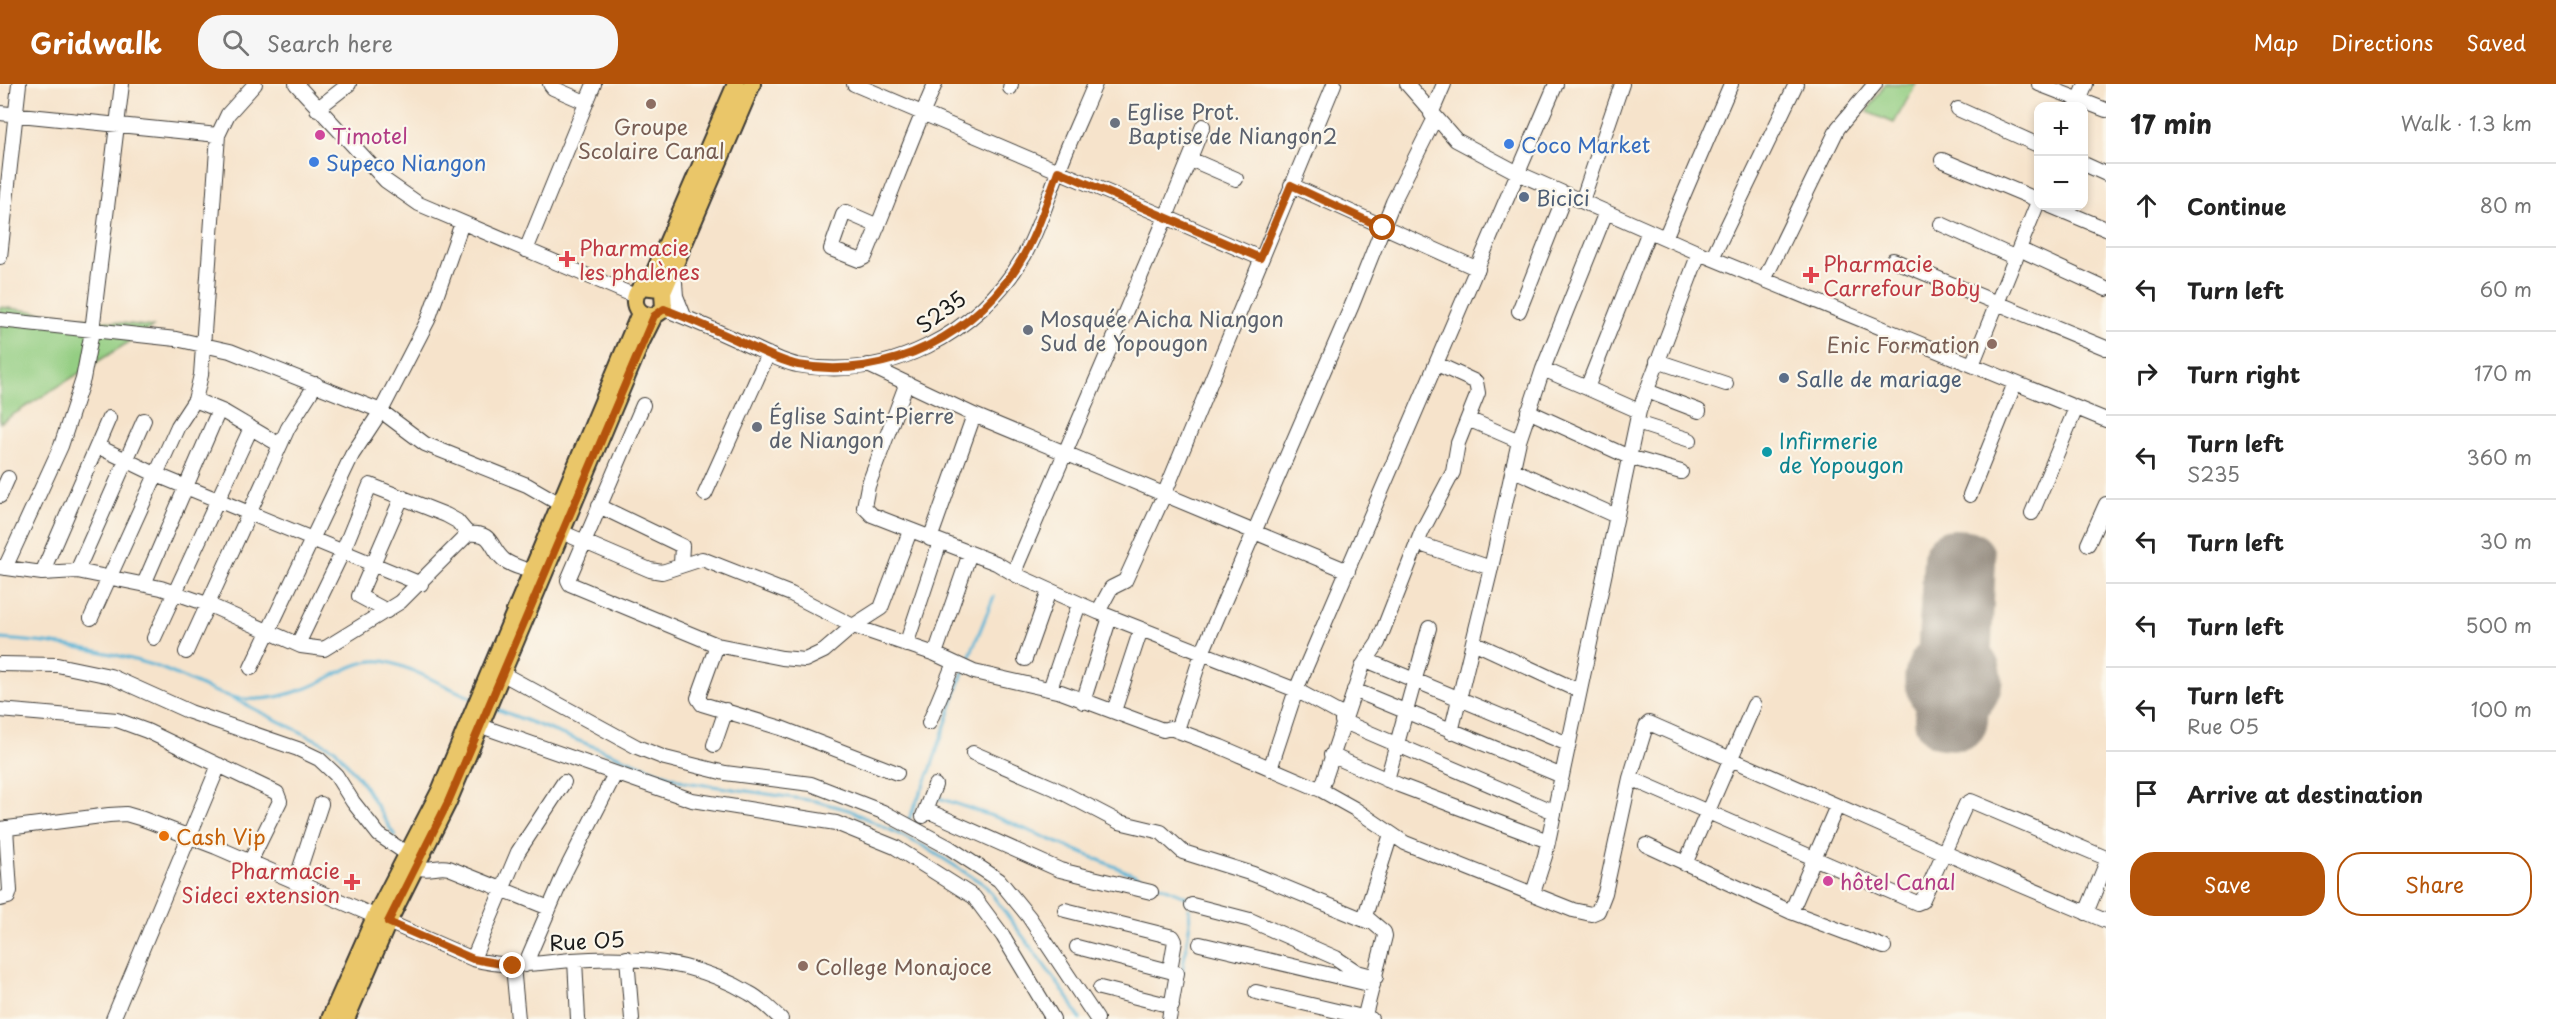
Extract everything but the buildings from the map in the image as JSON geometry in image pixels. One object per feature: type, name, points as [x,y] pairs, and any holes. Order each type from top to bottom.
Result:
[{"type":"main road","points":[[330,1019],[412,861],[480,717],[531,572],[556,529],[604,431],[654,303],[656,268],[736,84]]},
{"type":"main road","points":[[489,693],[503,674],[556,529],[560,504],[654,303],[674,266],[752,84]]},
{"type":"main road","points":[[635,296],[635,305],[654,303]]},
{"type":"main road","points":[[346,1019],[382,920]]},
{"type":"street","points":[[0,256],[19,84]]},
{"type":"street","points":[[122,84],[92,331],[81,386],[64,437],[2,568],[42,573],[77,571],[176,591],[267,632],[298,644],[324,649],[387,611],[420,584],[468,534],[481,533],[487,536],[505,561],[531,572]]},
{"type":"street","points":[[91,618],[178,426],[195,399],[201,375],[201,343],[218,135],[228,114],[255,84]]},
{"type":"street","points":[[296,84],[386,181],[419,204],[635,296]]},
{"type":"street","points":[[317,109],[349,84]]},
{"type":"street","points":[[550,84],[553,88],[585,102]]},
{"type":"street","points":[[526,250],[594,84]]},
{"type":"street","points":[[854,84],[1260,258]]},
{"type":"street","points":[[878,226],[935,84]]},
{"type":"street","name":"S235","points":[[654,303],[768,354],[795,364],[813,367],[844,368],[868,365],[916,353],[947,338],[987,302],[1024,256],[1095,84]]},
{"type":"street","points":[[1083,702],[1111,588],[1121,585],[1128,575],[1164,495],[1260,258],[1334,84]]},
{"type":"street","points":[[1407,84],[1456,140],[1520,174],[1648,231],[2106,420]]},
{"type":"street","points":[[1177,730],[1202,653],[1255,534],[1403,179],[1433,116],[1444,84]]},
{"type":"street","points":[[1270,769],[1296,690],[1520,174],[1556,84]]},
{"type":"street","points":[[1582,201],[1622,84]]},
{"type":"street","points":[[1665,238],[1731,84]]},
{"type":"street","points":[[1533,893],[1548,841],[1638,417],[1657,361],[1706,255],[1796,84]]},
{"type":"street","points":[[1764,279],[1838,128],[1875,84]]},
{"type":"street","points":[[2039,84],[2077,102]]},
{"type":"street","points":[[2079,102],[2086,84]]},
{"type":"street","points":[[2088,105],[2106,110]]},
{"type":"street","points":[[1958,109],[2034,143]]},
{"type":"street","points":[[0,113],[218,135]]},
{"type":"street","points":[[1016,575],[1017,565],[1066,454],[1102,363],[1203,126]]},
{"type":"street","points":[[1190,159],[1236,179]]},
{"type":"street","points":[[1942,160],[2034,199]]},
{"type":"street","points":[[2088,166],[2106,174]]},
{"type":"street","points":[[1291,185],[1478,269]]},
{"type":"street","points":[[1519,311],[1565,195]]},
{"type":"street","points":[[1972,365],[2035,210]]},
{"type":"street","points":[[2061,210],[2106,229]]},
{"type":"street","points":[[1451,732],[1519,441],[1542,369],[1606,212]]},
{"type":"street","points":[[251,668],[355,448],[381,411],[428,320],[462,223]]},
{"type":"street","points":[[1941,225],[2106,289]]},
{"type":"street","points":[[1587,388],[1648,231]]},
{"type":"street","points":[[1893,260],[2106,348]]},
{"type":"street","points":[[674,266],[675,296],[684,316]]},
{"type":"street","points":[[616,287],[637,280],[656,268]]},
{"type":"street","points":[[0,320],[201,343],[230,351],[381,411],[425,444],[527,485],[560,504]]},
{"type":"street","points":[[705,494],[768,354]]},
{"type":"street","points":[[1657,361],[1726,384]]},
{"type":"street","points":[[1320,790],[1343,718],[1366,660],[1378,644],[1417,543],[1453,472],[1458,443],[1479,386],[1476,382],[1437,364]]},
{"type":"street","points":[[868,365],[906,386],[1348,571]]},
{"type":"street","points":[[1542,369],[1587,388],[1638,417],[1690,440]]},
{"type":"street","points":[[1970,495],[2015,383]]},
{"type":"street","points":[[186,652],[288,428],[316,384]]},
{"type":"street","points":[[906,386],[863,502],[872,515],[970,553],[1079,604],[1296,690],[1343,718],[1398,746],[1554,812]]},
{"type":"street","points":[[1647,391],[1700,411]]},
{"type":"street","points":[[195,399],[280,445]]},
{"type":"street","points":[[643,405],[568,583],[717,645],[782,658],[805,660],[824,651],[853,626],[877,612],[885,602],[910,531]]},
{"type":"street","points":[[2032,513],[2076,408]]},
{"type":"street","points":[[144,584],[219,410]]},
{"type":"street","points":[[1528,411],[1629,457],[1681,472]]},
{"type":"street","points":[[906,645],[974,415]]},
{"type":"street","points":[[42,573],[109,418]]},
{"type":"street","points":[[1468,418],[1519,441]]},
{"type":"street","points":[[77,571],[144,420]]},
{"type":"street","points":[[154,638],[251,428]]},
{"type":"street","points":[[604,431],[627,440]]},
{"type":"street","points":[[97,446],[157,475],[188,485],[420,584]]},
{"type":"street","points":[[1514,470],[1616,516]]},
{"type":"street","points":[[0,496],[8,478]]},
{"type":"street","points":[[298,644],[343,551],[370,485],[457,521],[468,534]]},
{"type":"street","points":[[387,611],[358,596],[402,497]]},
{"type":"street","points":[[2088,544],[2106,504]]},
{"type":"street","points":[[599,506],[682,546],[681,564]]},
{"type":"street","points":[[556,529],[650,570],[662,572],[702,559],[791,594],[853,626],[935,654],[962,667],[1050,689],[1163,730],[1170,728],[1177,730],[1320,790],[1356,809],[1391,834],[1449,863],[1573,910],[1590,914],[1598,911],[1605,893],[1630,778],[1649,723],[1945,854],[2106,921]]},
{"type":"street","points":[[1417,543],[1491,568]]},
{"type":"street","points":[[935,654],[970,553]]},
{"type":"street","points":[[1025,659],[1049,591]]},
{"type":"street","points":[[1050,689],[1079,604]]},
{"type":"street","points":[[1387,780],[1429,628]]},
{"type":"street","points":[[1114,711],[1141,629]]},
{"type":"street","points":[[1473,642],[1580,691]]},
{"type":"street","points":[[717,645],[698,698],[702,704],[781,728],[897,773]]},
{"type":"street","points":[[1366,660],[1568,744]]},
{"type":"street","points":[[0,664],[57,665],[110,676],[190,712],[298,749],[319,759],[336,775],[352,802],[379,835],[412,861],[430,871],[444,867],[549,908]]},
{"type":"street","points":[[929,723],[962,667]]},
{"type":"street","points":[[503,674],[637,747],[665,758],[725,773],[811,784],[857,800],[917,829],[999,880],[1029,917],[1097,1019]]},
{"type":"street","points":[[1354,690],[1562,776]]},
{"type":"street","points":[[1685,864],[1754,705]]},
{"type":"street","points":[[0,710],[117,720],[147,731],[219,765],[279,797],[250,862]]},
{"type":"street","points":[[714,746],[726,710]]},
{"type":"street","points":[[480,717],[615,774],[692,800],[836,823],[895,847],[974,897],[1003,936],[1053,1019]]},
{"type":"street","points":[[973,753],[1054,788],[1119,822],[1161,832],[1183,852],[1253,874],[1367,921],[1384,932],[1367,1018],[1256,992]]},
{"type":"street","points":[[1331,755],[1387,780],[1548,841]]},
{"type":"street","points":[[113,1019],[219,765]]},
{"type":"street","points":[[518,1019],[519,966],[615,774]]},
{"type":"street","points":[[1630,778],[1812,860],[1920,904],[1945,854],[1966,804],[1971,801],[2106,858]]},
{"type":"street","points":[[473,959],[518,852],[564,782]]},
{"type":"street","points":[[917,829],[935,785]]},
{"type":"street","points":[[295,883],[321,804]]},
{"type":"street","points":[[1791,912],[1837,806]]},
{"type":"street","points":[[926,810],[1060,870],[1151,892]]},
{"type":"street","name":"Rue O5","points":[[3,828],[126,814],[189,836],[473,959],[519,966],[575,960],[627,958],[672,964],[725,980],[751,994],[781,1019]]},
{"type":"street","points":[[0,899],[8,897],[10,891],[3,828]]},
{"type":"street","points":[[1367,921],[1366,909],[1391,834]]},
{"type":"street","points":[[1646,845],[1791,912],[1884,947]]},
{"type":"street","points":[[2086,913],[2106,864]]},
{"type":"street","points":[[1192,905],[1250,920],[1336,958],[1375,981]]},
{"type":"street","points":[[1065,910],[1173,937],[1175,941],[1170,970]]},
{"type":"street","points":[[1200,944],[1375,981]]},
{"type":"street","points":[[1077,947],[1170,970],[1179,976],[1170,1012],[1100,988]]},
{"type":"street","points":[[627,958],[632,1019]]},
{"type":"street","points":[[575,960],[578,1019]]},
{"type":"green space","points":[[1885,84],[1916,84],[1894,123],[1867,112]]},
{"type":"green space","points":[[0,307],[153,327],[0,423]]},
{"type":"waterway","points":[[967,663],[994,596]]},
{"type":"waterway","points":[[0,639],[58,644],[133,659],[164,669],[221,694],[245,699],[269,698],[292,693],[317,684],[346,669],[378,661],[408,669],[472,698]]},
{"type":"waterway","points":[[908,821],[930,771],[963,672]]},
{"type":"waterway","points":[[230,697],[335,749],[362,782],[395,836]]},
{"type":"waterway","points":[[494,708],[685,782],[815,801],[849,810],[925,847],[985,885],[1069,999],[1080,1019]]},
{"type":"waterway","points":[[936,797],[1001,819],[1185,896],[1188,902]]},
{"type":"waterway","points":[[1182,973],[1190,922],[1189,908]]},
{"type":"runway","points":[[1953,559],[1966,560],[1961,661],[1972,675],[1969,690],[1959,699],[1958,720],[1944,719],[1945,698],[1937,688],[1934,678],[1938,668],[1947,660],[1953,559]]},
{"type":"place","name":"Groupe Scolaire Canal","points":[[651,104]]},
{"type":"place","name":"Eglise Prot. Baptise de Niangon2","points":[[1115,123]]},
{"type":"place","name":"Timotel","points":[[320,135]]},
{"type":"place","name":"Coco Market","points":[[1509,144]]},
{"type":"place","name":"Supeco Niangon","points":[[314,162]]},
{"type":"place","name":"Bicici","points":[[1524,197]]},
{"type":"place","name":"Pharmacie les phalènes","points":[[567,259]]},
{"type":"place","name":"Pharmacie Carrefour Boby","points":[[1811,275]]},
{"type":"place","name":"Mosquée Aicha Niangon Sud de Yopougon","points":[[1028,330]]},
{"type":"place","name":"Enic Formation","points":[[1992,344]]},
{"type":"place","name":"Salle de mariage","points":[[1784,378]]},
{"type":"place","name":"Église Saint-Pierre de Niangon","points":[[757,427]]},
{"type":"place","name":"Infirmerie de Yopougon","points":[[1767,452]]},
{"type":"place","name":"Cash Vip","points":[[164,836]]},
{"type":"place","name":"hôtel Canal","points":[[1828,881]]},
{"type":"place","name":"Pharmacie Sideci extension","points":[[352,882]]},
{"type":"place","name":"College Monajoce","points":[[803,966]]},
{"type":"route","points":[[513,966],[490,964],[473,959],[388,922],[448,802],[495,695],[595,451],[654,316],[664,309],[768,354],[795,364],[813,367],[844,368],[868,365],[916,353],[947,338],[987,302],[1007,280],[1024,256],[1040,221],[1058,171],[1260,258],[1291,185],[1383,228]]}]
